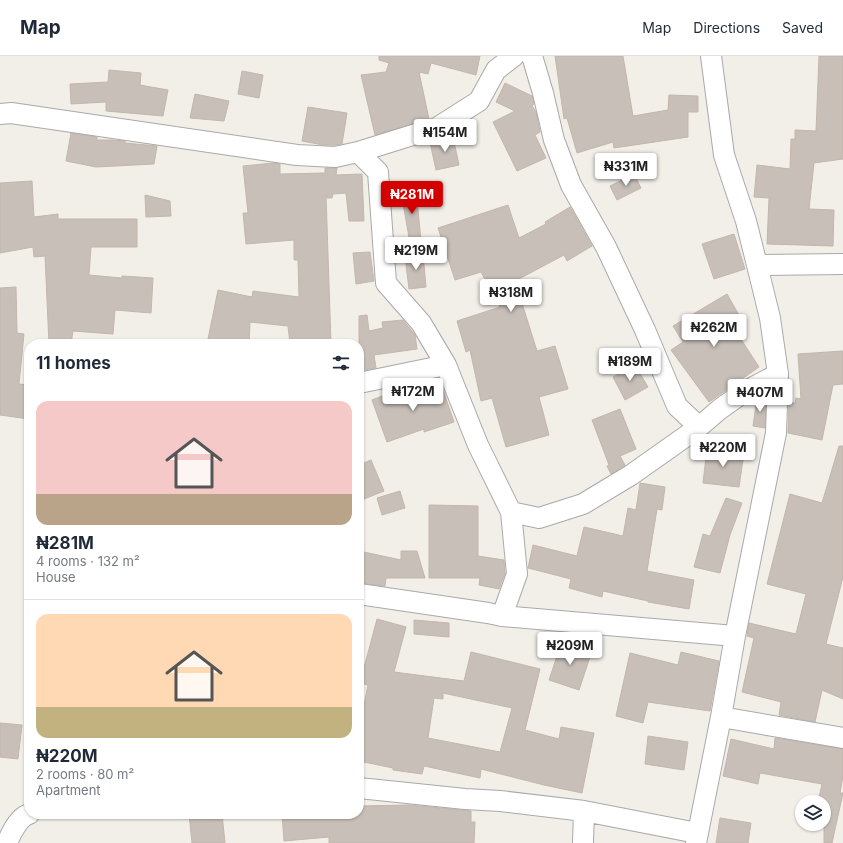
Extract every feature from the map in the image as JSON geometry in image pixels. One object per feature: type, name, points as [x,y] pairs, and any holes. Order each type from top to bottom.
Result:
[{"type":"street","points":[[0,114],[11,113],[297,155],[335,156],[358,152],[435,129],[479,101],[496,70],[514,56]]},
{"type":"street","points":[[532,56],[543,92],[554,140],[572,185],[610,254],[645,330],[677,406],[699,427]]},
{"type":"street","points":[[364,789],[465,799],[500,801],[584,811],[697,838],[721,718],[735,636],[776,433],[778,374],[770,318],[757,265],[746,221],[724,155],[711,56]]},
{"type":"street","points":[[358,152],[378,172],[386,282],[421,323],[446,365],[478,445],[511,512],[517,574],[512,592],[502,616]]},
{"type":"street","points":[[757,265],[843,264]]},
{"type":"street","points":[[364,382],[446,365]]},
{"type":"street","points":[[511,512],[539,518],[583,504],[631,475],[699,427],[720,409],[744,392],[778,374]]},
{"type":"street","points":[[364,595],[502,616],[735,636]]},
{"type":"street","points":[[721,718],[843,738]]},
{"type":"street","points":[[583,843],[584,811]]},
{"type":"street","points":[[8,843],[16,825],[24,815]]},
{"type":"building","points":[[379,56],[480,56],[476,75],[431,63],[428,74],[419,72],[429,119],[375,135],[361,75],[386,72],[389,63],[379,60]]},
{"type":"building","points":[[555,56],[623,56],[633,116],[668,110],[669,95],[698,96],[698,112],[688,112],[688,137],[614,148],[613,142],[577,153],[567,118],[564,119]]},
{"type":"building","points":[[819,56],[843,56],[843,159],[814,163],[809,209],[834,210],[833,246],[767,244],[769,198],[754,197],[757,165],[790,169],[791,139],[795,139],[795,130],[816,131]]},
{"type":"building","points":[[109,70],[141,73],[140,85],[168,90],[163,116],[106,111],[106,102],[71,104],[70,84],[108,82]]},
{"type":"building","points":[[242,71],[263,75],[259,98],[238,94]]},
{"type":"building","points":[[505,83],[532,96],[534,104],[532,106],[536,112],[540,132],[535,135],[546,158],[517,171],[493,122],[515,111],[496,102]]},
{"type":"building","points":[[195,94],[229,101],[224,121],[190,118]]},
{"type":"building","points":[[308,107],[347,113],[342,144],[323,145],[302,141]]},
{"type":"building","points":[[452,132],[459,165],[436,170],[430,142],[441,139]]},
{"type":"building","points":[[71,133],[97,137],[97,140],[125,141],[125,143],[157,146],[154,164],[96,167],[66,161]]},
{"type":"building","points":[[273,163],[280,164],[280,174],[325,173],[325,168],[337,168],[336,175],[362,174],[364,221],[349,221],[346,193],[333,194],[332,198],[327,198],[326,195],[331,339],[289,339],[288,326],[250,322],[249,339],[208,339],[218,290],[252,297],[253,291],[299,297],[298,260],[294,260],[294,240],[246,244],[243,213],[248,213],[243,166]]},
{"type":"building","points":[[634,174],[641,188],[617,200],[610,186]]},
{"type":"building","points":[[32,181],[34,217],[58,214],[58,219],[137,219],[137,247],[91,247],[89,275],[122,278],[122,276],[153,278],[151,313],[115,310],[113,334],[73,331],[72,339],[49,339],[45,256],[34,257],[33,247],[0,253],[0,183]]},
{"type":"building","points":[[416,189],[421,241],[410,243],[401,192]]},
{"type":"building","points":[[145,195],[170,201],[171,216],[146,217]]},
{"type":"building","points":[[508,205],[519,238],[546,224],[545,222],[570,207],[592,246],[567,261],[564,255],[515,281],[537,351],[555,346],[568,389],[539,397],[549,435],[506,447],[492,398],[481,401],[470,350],[466,352],[457,321],[500,307],[481,272],[455,280],[438,228]]},
{"type":"building","points":[[734,234],[745,269],[714,279],[702,244]]},
{"type":"building","points":[[370,252],[374,281],[356,284],[353,253]]},
{"type":"building","points":[[423,254],[426,287],[409,289],[405,256]]},
{"type":"building","points":[[16,287],[17,333],[24,334],[19,384],[24,384],[24,418],[0,415],[0,288]]},
{"type":"building","points":[[727,294],[743,322],[733,327],[759,367],[709,402],[671,350],[683,342],[673,326]]},
{"type":"building","points":[[367,315],[369,331],[383,328],[382,322],[403,320],[415,335],[417,349],[374,355],[376,368],[364,370],[364,339],[359,339],[359,316]]},
{"type":"building","points":[[843,351],[843,384],[833,385],[822,440],[788,433],[789,402],[795,403],[796,398],[801,399],[798,354]]},
{"type":"building","points":[[635,365],[648,387],[625,400],[613,377]]},
{"type":"building","points":[[441,384],[454,422],[424,432],[424,429],[387,442],[372,400],[400,389],[402,396]]},
{"type":"building","points":[[757,398],[766,399],[765,428],[753,426]]},
{"type":"building","points":[[620,409],[636,449],[620,456],[625,465],[611,474],[592,420]]},
{"type":"building","points":[[839,446],[843,446],[843,577],[826,644],[843,648],[843,699],[822,690],[815,722],[779,715],[781,702],[742,692],[754,638],[747,636],[749,623],[796,634],[806,594],[767,584],[790,494],[822,503]]},
{"type":"building","points":[[707,448],[744,453],[739,487],[703,483]]},
{"type":"building","points":[[371,460],[384,491],[364,499],[364,463]]},
{"type":"building","points":[[640,483],[665,487],[662,510],[657,509],[647,571],[694,580],[689,609],[648,602],[603,591],[602,597],[569,588],[571,579],[528,568],[533,545],[577,556],[584,527],[623,536],[628,508],[636,510]]},
{"type":"building","points":[[400,491],[405,508],[382,515],[377,498]]},
{"type":"building","points":[[726,498],[742,503],[730,535],[720,573],[694,567],[703,534],[710,536]]},
{"type":"building","points":[[429,505],[478,506],[478,556],[504,560],[505,573],[499,589],[479,585],[480,578],[429,578]]},
{"type":"building","points":[[401,551],[417,551],[425,578],[386,578],[385,586],[364,584],[364,552],[401,560]]},
{"type":"building","points":[[377,619],[406,627],[394,672],[464,681],[471,652],[540,669],[525,730],[559,739],[561,727],[594,733],[582,793],[481,769],[480,778],[424,766],[422,774],[393,770],[393,768],[364,762],[364,705],[368,685],[364,684],[364,668]],"holes":[[[443,693],[512,708],[500,752],[428,738],[434,698],[443,699]]]},
{"type":"building","points":[[414,620],[449,623],[449,637],[414,634]]},
{"type":"building","points":[[562,641],[592,651],[579,690],[549,680]]},
{"type":"building","points":[[681,652],[719,661],[710,711],[648,702],[643,723],[616,716],[630,653],[678,665]]},
{"type":"building","points":[[0,723],[22,725],[18,759],[0,757]]},
{"type":"building","points":[[648,736],[688,742],[684,770],[645,764]]},
{"type":"building","points":[[775,738],[843,749],[843,776],[840,793],[843,793],[832,843],[824,843],[824,831],[831,831],[831,795],[820,795],[822,784],[760,773],[758,784],[723,776],[731,739],[774,749]]},
{"type":"building","points":[[409,805],[471,811],[471,822],[475,822],[474,843],[329,843],[329,837],[284,841],[282,819],[364,819],[364,806]]},
{"type":"building","points":[[720,818],[751,823],[748,843],[716,843]]},
{"type":"building","points":[[190,819],[223,819],[225,843],[192,843]]}]
